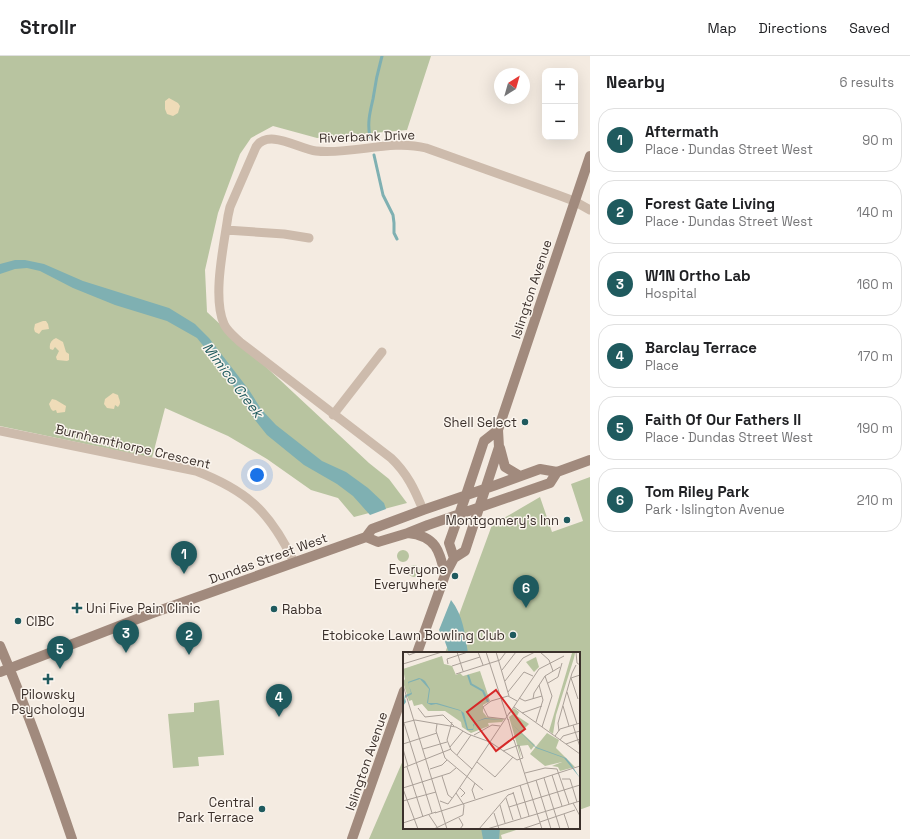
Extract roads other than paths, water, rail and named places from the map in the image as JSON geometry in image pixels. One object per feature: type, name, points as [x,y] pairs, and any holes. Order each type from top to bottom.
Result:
[{"type":"main road","name":"Islington Avenue","points":[[417,652],[445,575],[454,558],[465,551],[499,447],[498,430],[590,156]]},
{"type":"main road","name":"Islington Avenue","points":[[454,558],[449,543],[484,441],[498,430]]},
{"type":"main road","points":[[499,447],[505,467],[520,476]]},
{"type":"main road","name":"Dundas Street West","points":[[5,670],[150,614],[366,537],[372,529],[422,510],[485,488],[496,486],[540,469],[557,472],[590,460]]},
{"type":"main road","name":"Dundas Street West","points":[[366,537],[378,542],[408,533],[479,507],[550,484],[557,472]]},
{"type":"main road","points":[[408,533],[420,534],[432,543],[440,554],[445,575]]},
{"type":"main road","points":[[0,646],[5,670],[38,741],[72,839]]},
{"type":"main road","name":"Islington Avenue","points":[[352,839],[403,694]]},
{"type":"street","name":"Riverbank Drive","points":[[422,510],[407,476],[397,464],[380,449],[333,415],[240,342],[224,324],[219,302],[219,282],[230,207],[256,147],[260,141],[271,139],[314,151],[331,152],[392,145],[414,145],[574,201],[590,210]]},
{"type":"street","points":[[226,230],[284,234],[309,238]]},
{"type":"street","points":[[333,415],[382,352]]},
{"type":"street","name":"Burnhamthorpe Crescent","points":[[0,431],[196,471],[232,487],[251,501],[268,517],[286,544],[294,562]]},
{"type":"water","name":"Mimico Creek","points":[[15,260],[25,260],[44,264],[83,281],[169,308],[195,324],[209,338],[249,390],[261,409],[276,425],[322,461],[346,472],[368,488],[384,503],[386,509],[370,515],[353,496],[337,484],[304,465],[267,435],[255,420],[223,370],[197,338],[167,321],[115,305],[73,288],[40,271],[27,268],[15,269],[0,274],[0,264]]},
{"type":"water","points":[[451,600],[461,618],[468,652],[449,652],[439,630]]},
{"type":"water","points":[[481,829],[500,829],[499,839],[483,839]]},
{"type":"waterway","points":[[370,137],[369,118],[382,56]]},
{"type":"waterway","points":[[374,155],[383,195],[393,215],[394,233],[397,239]]},
{"type":"place","name":"Shell Select","points":[[525,422]]},
{"type":"place","name":"Montgomery's Inn","points":[[567,520]]},
{"type":"place","name":"Aftermath","points":[[184,574]]},
{"type":"place","name":"Everyone Everywhere","points":[[455,576]]},
{"type":"place","name":"Uni Five Pain Clinic","points":[[77,608]]},
{"type":"place","name":"Tom Riley Park","points":[[526,608]]},
{"type":"place","name":"Rabba","points":[[274,609]]},
{"type":"place","name":"CIBC","points":[[18,621]]},
{"type":"place","name":"Etobicoke Lawn Bowling Club","points":[[513,635]]},
{"type":"place","name":"W1N Ortho Lab","points":[[126,653]]},
{"type":"place","name":"Forest Gate Living","points":[[189,655]]},
{"type":"place","name":"Faith Of Our Fathers II","points":[[60,669]]},
{"type":"place","name":"Pilowsky Psychology","points":[[48,679]]},
{"type":"place","name":"Barclay Terrace","points":[[279,717]]},
{"type":"place","name":"Central Park Terrace","points":[[262,809]]}]
